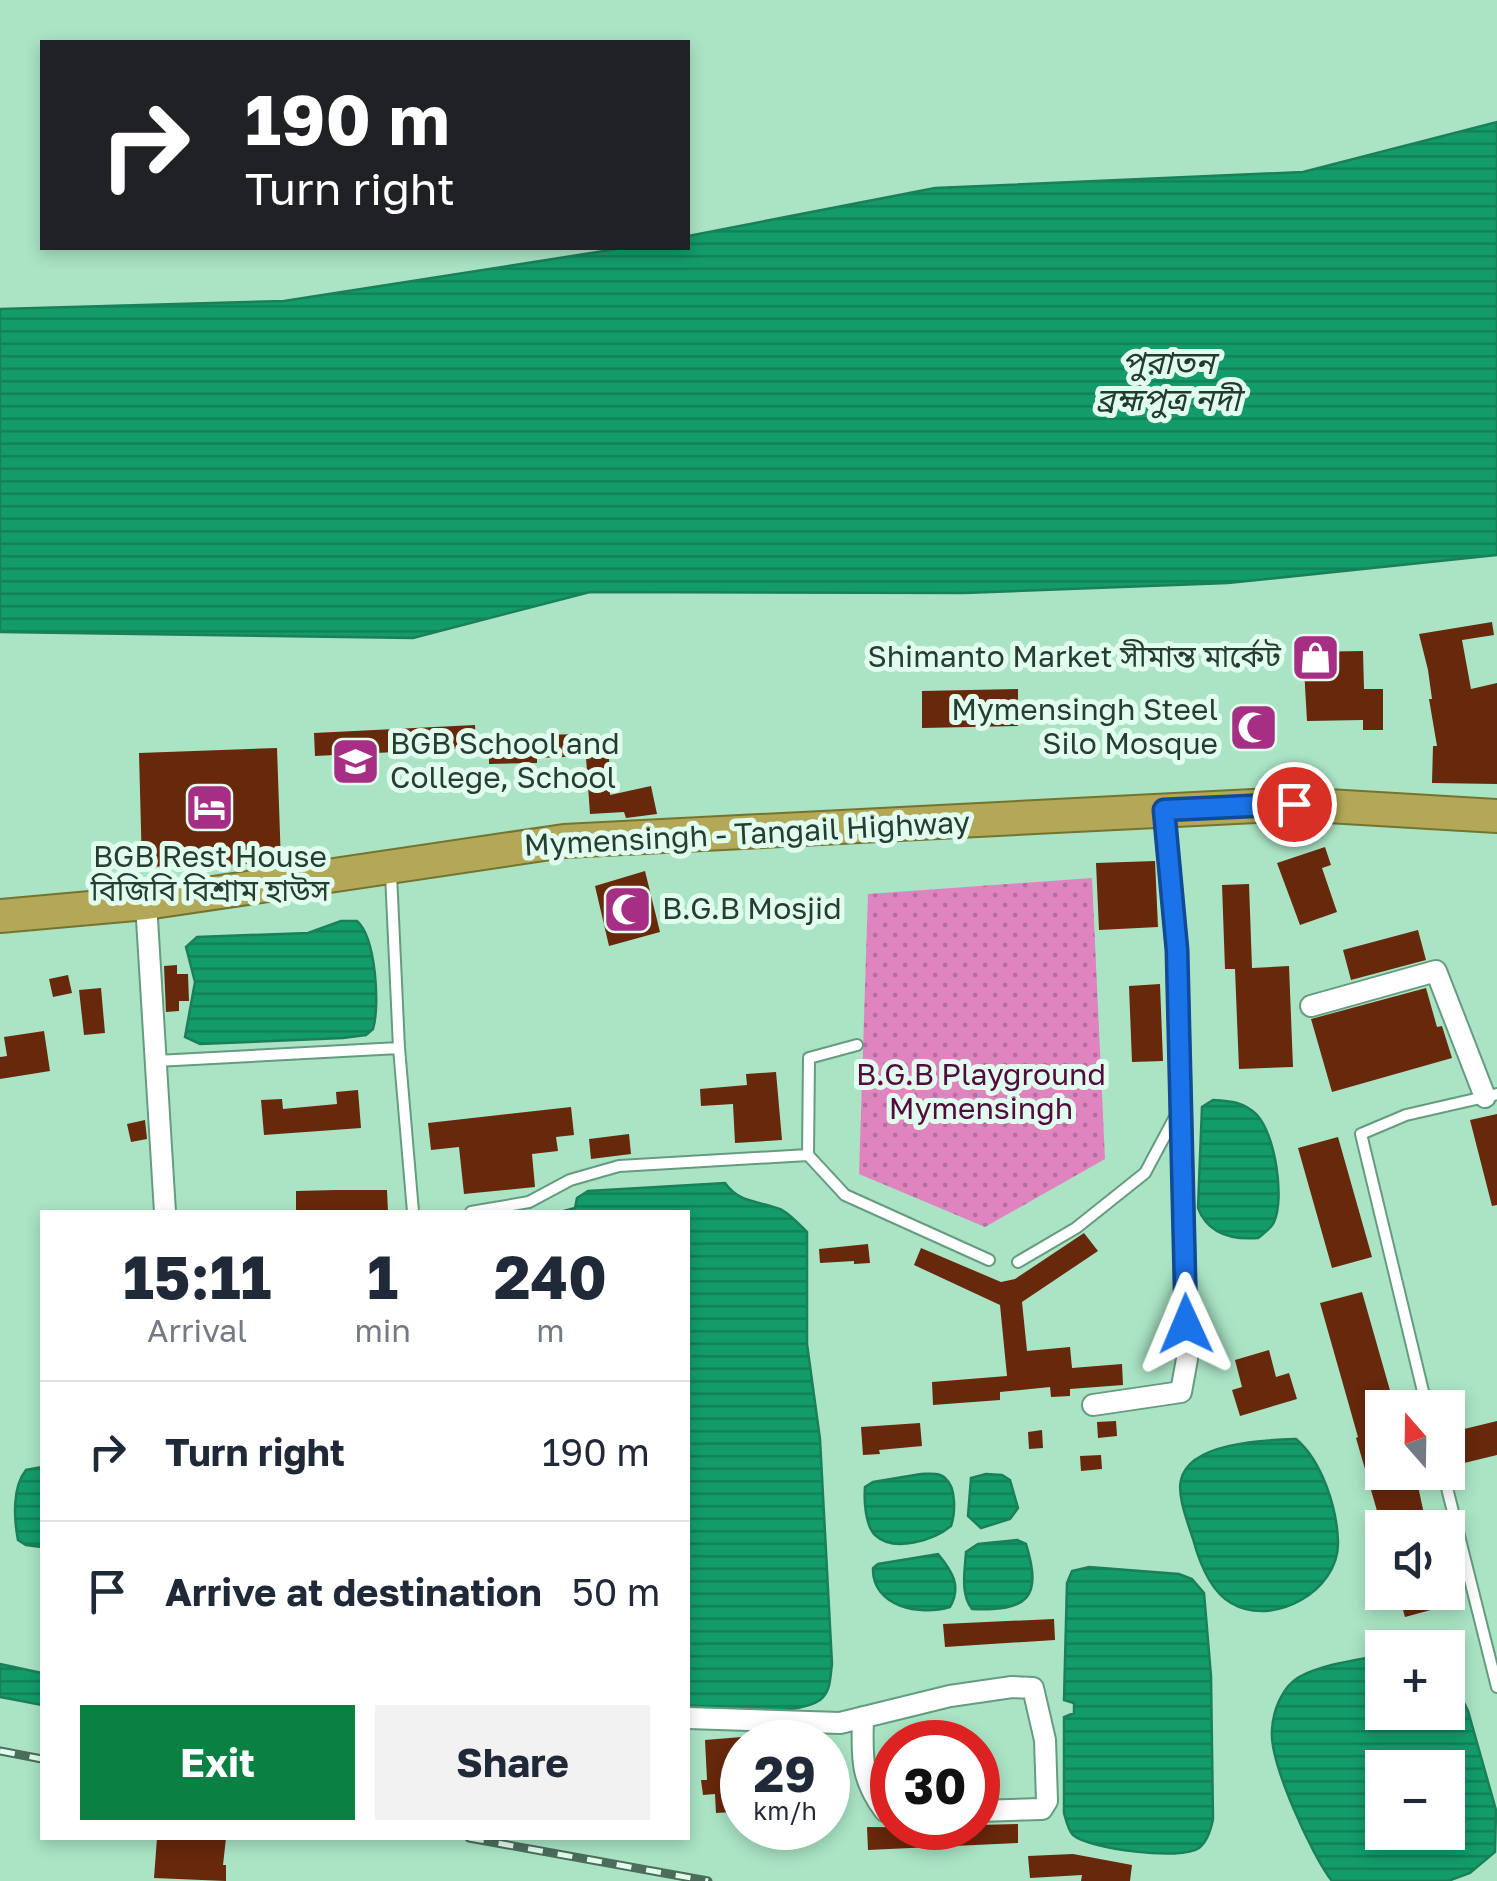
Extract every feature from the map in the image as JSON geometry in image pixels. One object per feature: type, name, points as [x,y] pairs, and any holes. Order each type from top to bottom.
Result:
[{"type":"highway","name":"Mymensingh - Tangail Highway","points":[[0,916],[146,903],[564,840],[1294,804],[1497,816]]},
{"type":"street","points":[[1093,1405],[1182,1392],[1187,1359],[1177,950],[1164,810]]},
{"type":"street","points":[[146,903],[165,1210]]},
{"type":"street","points":[[1312,1006],[1436,971],[1491,1096]]},
{"type":"street","points":[[690,1718],[840,1724],[950,1696],[1012,1687],[1033,1688],[1044,1740],[1047,1801],[1042,1809],[1000,1810]]},
{"type":"street","points":[[864,1717],[862,1764],[870,1787]]},
{"type":"lane","points":[[390,864],[399,1048],[414,1210]]},
{"type":"lane","points":[[857,1045],[809,1058],[808,1155],[846,1195],[989,1260]]},
{"type":"lane","points":[[155,1061],[399,1048]]},
{"type":"lane","points":[[1423,1390],[1361,1134],[1406,1116],[1491,1096]]},
{"type":"lane","points":[[1018,1262],[1076,1228],[1145,1173],[1182,1105]]},
{"type":"lane","points":[[483,1210],[529,1202],[570,1180],[619,1166],[808,1155]]},
{"type":"lane","points":[[1448,1490],[1497,1687]]},
{"type":"green space","name":"B.G.B Playground Mymensingh","points":[[1092,878],[1105,1159],[985,1227],[859,1174],[868,894]]},
{"type":"water","name":"পুরাতন ব্রহ্মপুত্র নদী","points":[[1497,122],[1497,555],[1228,583],[964,593],[590,592],[413,638],[0,632],[0,309],[284,301],[610,250],[690,250],[690,236],[935,188],[1303,172]]},
{"type":"water","points":[[341,921],[357,921],[369,942],[376,989],[373,1029],[366,1035],[200,1044],[185,1037],[195,982],[186,947],[197,937],[308,933]]},
{"type":"water","points":[[1213,1100],[1247,1107],[1257,1115],[1269,1136],[1279,1198],[1274,1222],[1258,1238],[1222,1234],[1208,1224],[1198,1208],[1202,1107]]},
{"type":"water","points":[[725,1183],[744,1199],[782,1210],[807,1232],[807,1344],[820,1439],[832,1664],[824,1697],[808,1706],[756,1711],[690,1705],[690,1210],[568,1210],[575,1208],[577,1198],[588,1191]]},
{"type":"water","points":[[1296,1439],[1320,1472],[1331,1500],[1338,1542],[1335,1560],[1328,1576],[1301,1600],[1284,1608],[1248,1610],[1224,1598],[1206,1575],[1184,1510],[1181,1480],[1187,1467],[1213,1451],[1249,1442]]},
{"type":"water","points":[[40,1467],[40,1547],[18,1540],[16,1494],[26,1470]]},
{"type":"water","points":[[986,1474],[1010,1480],[1018,1508],[1010,1519],[981,1528],[968,1516],[971,1478]]},
{"type":"water","points":[[940,1475],[949,1482],[954,1501],[951,1526],[935,1536],[903,1544],[875,1535],[869,1525],[865,1487],[873,1482]]},
{"type":"water","points":[[1017,1540],[1026,1544],[1031,1563],[1031,1589],[1026,1598],[1006,1607],[972,1609],[965,1589],[966,1552],[978,1544]]},
{"type":"water","points":[[938,1554],[954,1579],[950,1607],[912,1609],[880,1592],[873,1568],[878,1564]]},
{"type":"water","points":[[1089,1567],[1179,1574],[1192,1579],[1204,1593],[1211,1676],[1213,1819],[1205,1842],[1189,1852],[1135,1852],[1097,1845],[1073,1835],[1067,1825],[1064,1717],[1074,1713],[1074,1703],[1064,1700],[1067,1583],[1072,1571]]},
{"type":"water","points":[[1365,1659],[1365,1730],[1465,1730],[1465,1705],[1496,1810],[1495,1852],[1470,1873],[1448,1881],[1332,1881],[1303,1831],[1284,1785],[1272,1730],[1276,1708],[1288,1687],[1299,1677]]},
{"type":"water","points":[[0,1664],[40,1673],[40,1705],[0,1697]]},
{"type":"building","points":[[1492,622],[1494,635],[1462,640],[1471,689],[1497,683],[1497,784],[1432,783],[1433,746],[1437,746],[1428,670],[1419,634]]},
{"type":"building","points":[[1363,651],[1364,689],[1383,689],[1383,730],[1363,730],[1363,720],[1307,721],[1303,652]]},
{"type":"building","points":[[1018,689],[1018,726],[922,728],[922,691]]},
{"type":"building","points":[[475,725],[476,748],[315,756],[314,733]]},
{"type":"building","points":[[585,734],[586,756],[489,764],[489,742]]},
{"type":"building","name":"BGB Rest House বিজিবি বিশ্রাম হাউস","points":[[277,748],[281,863],[142,867],[139,753]]},
{"type":"building","points":[[586,757],[609,757],[610,795],[651,786],[657,814],[626,818],[624,812],[590,814]]},
{"type":"building","points":[[1325,847],[1331,865],[1322,868],[1337,912],[1300,925],[1277,863]]},
{"type":"building","points":[[1155,861],[1158,927],[1099,930],[1096,863]]},
{"type":"building","name":"B.G.B Mosjid","points":[[645,871],[660,932],[609,946],[595,886]]},
{"type":"building","points":[[1249,884],[1252,968],[1289,966],[1293,1067],[1239,1069],[1235,969],[1225,969],[1222,885]]},
{"type":"building","points":[[1418,930],[1426,960],[1351,980],[1343,950]]},
{"type":"building","points":[[177,965],[177,974],[188,974],[189,1001],[179,1001],[179,1011],[166,1012],[164,966]]},
{"type":"building","points":[[68,975],[72,993],[53,997],[49,979]]},
{"type":"building","points":[[1160,984],[1163,1061],[1132,1062],[1129,986]]},
{"type":"building","points":[[101,988],[105,1033],[84,1035],[79,990]]},
{"type":"building","points":[[1426,988],[1437,1027],[1442,1026],[1452,1058],[1332,1092],[1311,1019]]},
{"type":"building","points":[[44,1031],[50,1071],[0,1079],[0,1057],[7,1056],[4,1037]]},
{"type":"building","points":[[776,1072],[782,1140],[735,1143],[733,1104],[701,1106],[700,1089],[747,1085],[746,1074]]},
{"type":"building","points":[[358,1090],[361,1128],[264,1135],[261,1100],[282,1099],[283,1109],[337,1104],[336,1092]]},
{"type":"building","points":[[571,1107],[574,1135],[556,1137],[558,1151],[532,1154],[535,1187],[464,1194],[459,1147],[431,1150],[428,1123]]},
{"type":"building","points":[[1497,1114],[1497,1205],[1492,1206],[1470,1120]]},
{"type":"building","points":[[145,1120],[147,1139],[131,1142],[127,1124]]},
{"type":"building","points":[[629,1134],[631,1154],[591,1159],[589,1139]]},
{"type":"building","points":[[1338,1137],[1372,1257],[1332,1268],[1298,1148]]},
{"type":"building","points":[[387,1190],[388,1210],[296,1210],[296,1191]]},
{"type":"building","points":[[1084,1233],[1098,1251],[1022,1302],[1027,1351],[1070,1347],[1072,1368],[1122,1364],[1123,1385],[1070,1389],[1070,1396],[1051,1397],[1050,1387],[1000,1392],[1000,1400],[933,1405],[932,1382],[1007,1376],[1000,1305],[914,1265],[921,1248],[1001,1282],[1015,1279]]},
{"type":"building","points":[[868,1244],[870,1263],[820,1263],[819,1249]]},
{"type":"building","points":[[1362,1292],[1390,1390],[1365,1390],[1365,1469],[1358,1437],[1320,1303]]},
{"type":"building","points":[[1269,1350],[1276,1377],[1289,1373],[1297,1399],[1240,1416],[1232,1390],[1242,1387],[1235,1360]]},
{"type":"building","points":[[1116,1421],[1117,1436],[1098,1438],[1097,1422]]},
{"type":"building","points":[[1497,1421],[1497,1455],[1465,1463],[1465,1429]]},
{"type":"building","points":[[920,1423],[922,1446],[863,1455],[861,1427]]},
{"type":"building","points":[[1042,1430],[1043,1448],[1029,1449],[1028,1432]]},
{"type":"building","points":[[1101,1455],[1102,1469],[1081,1471],[1080,1456]]},
{"type":"building","points":[[1371,1490],[1419,1490],[1423,1510],[1377,1510]]},
{"type":"building","points":[[1403,1610],[1431,1610],[1405,1617]]},
{"type":"building","points":[[1054,1619],[1055,1640],[945,1647],[943,1624]]},
{"type":"building","points":[[720,1739],[720,1813],[716,1813],[715,1794],[703,1795],[701,1780],[707,1780],[705,1740]]},
{"type":"building","points":[[1000,1824],[1018,1824],[1018,1843],[1000,1844]]},
{"type":"building","points":[[157,1840],[226,1840],[226,1881],[154,1878]]},
{"type":"building","points":[[1073,1854],[1132,1865],[1130,1881],[1081,1881],[1082,1875],[1030,1878],[1028,1856]]},
{"type":"railway","points":[[0,1751],[40,1759]]},
{"type":"railway","points":[[480,1840],[708,1881]]},
{"type":"place","name":"Shimanto Market সীমান্ত মার্কেট","points":[[1316,657]]},
{"type":"place","name":"Mymensingh Steel Silo Mosque","points":[[1253,727]]},
{"type":"place","name":"BGB School and College, School","points":[[355,761]]},
{"type":"place","name":"BGB Rest House বিজিবি বিশ্রাম হাউস","points":[[210,808]]},
{"type":"place","name":"B.G.B Mosjid","points":[[627,909]]},
{"type":"route","points":[[1186,1324],[1177,950],[1164,810],[1294,804]]}]
